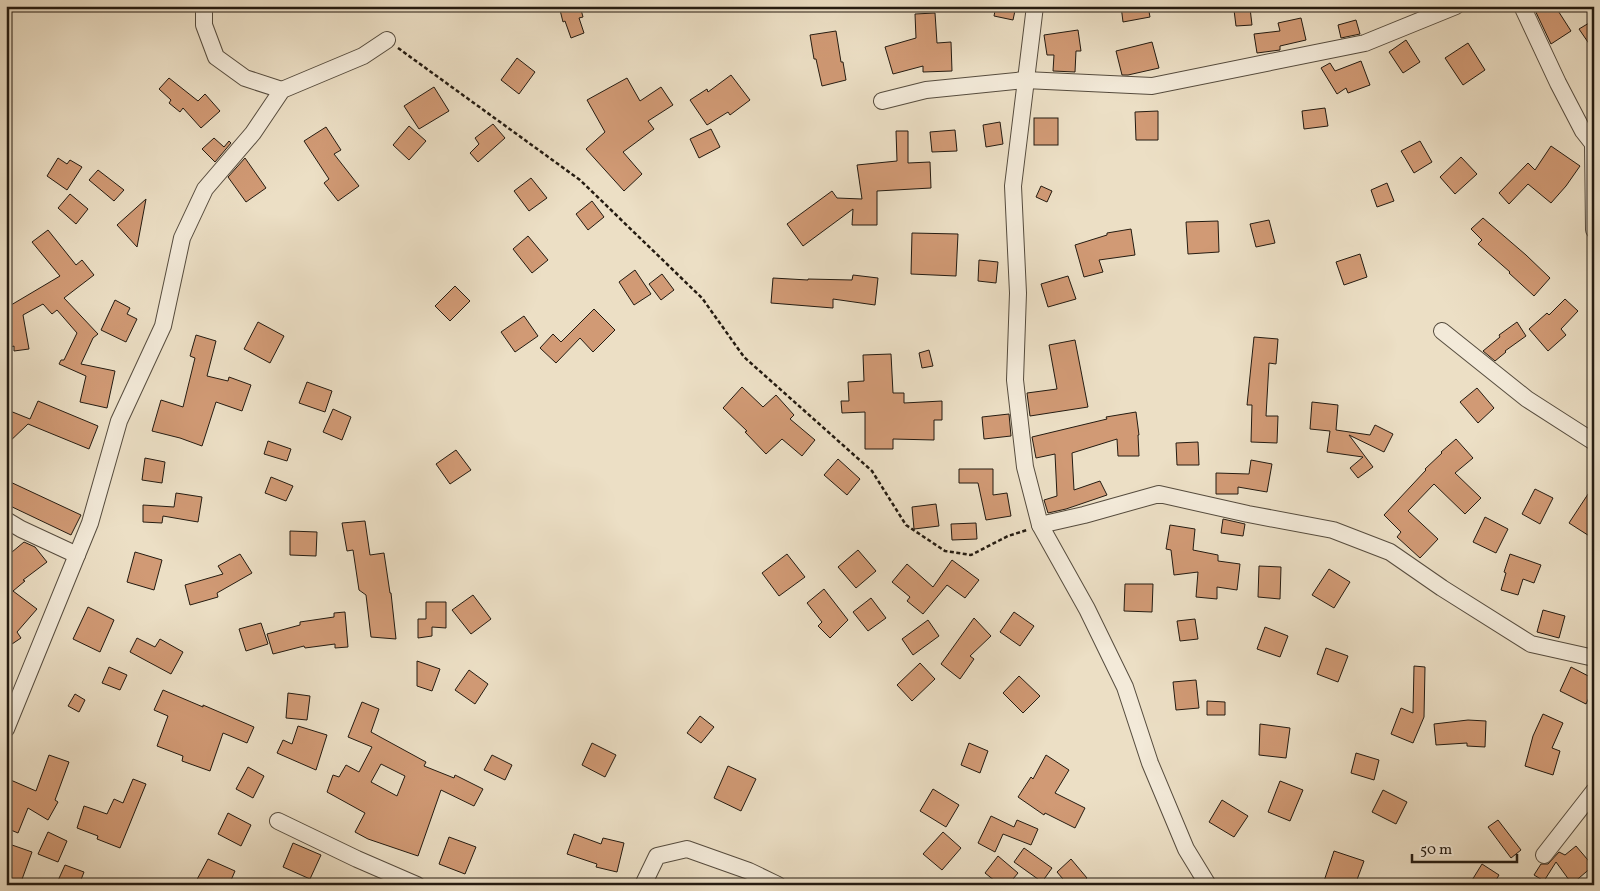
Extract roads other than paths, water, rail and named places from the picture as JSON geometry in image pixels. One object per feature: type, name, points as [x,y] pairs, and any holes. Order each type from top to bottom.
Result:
[{"type":"street","points":[[204,6],[204,25],[216,57],[245,78],[282,90]]},
{"type":"street","points":[[1034,6],[1013,186],[1018,293],[1015,380],[1025,467],[1040,525],[1086,609],[1125,687],[1150,762],[1186,849],[1208,885]]},
{"type":"street","points":[[882,102],[926,90],[1025,80],[1152,86],[1365,43],[1456,6]]},
{"type":"street","points":[[1522,6],[1558,83],[1583,131],[1593,145],[1594,230]]},
{"type":"street","points":[[6,729],[10,703],[90,522],[119,421],[163,326],[182,238],[205,189],[253,133],[282,90],[362,56],[387,40]]},
{"type":"street","points":[[1442,331],[1527,399],[1594,442]]},
{"type":"street","points":[[1040,525],[1159,494],[1248,514],[1333,530],[1390,552],[1442,588],[1530,644],[1594,658]]},
{"type":"street","points":[[6,520],[20,529],[77,555]]},
{"type":"street","points":[[1544,855],[1594,791]]},
{"type":"street","points":[[278,821],[417,885]]},
{"type":"street","points":[[643,885],[657,856],[687,849],[750,871],[778,885]]}]
